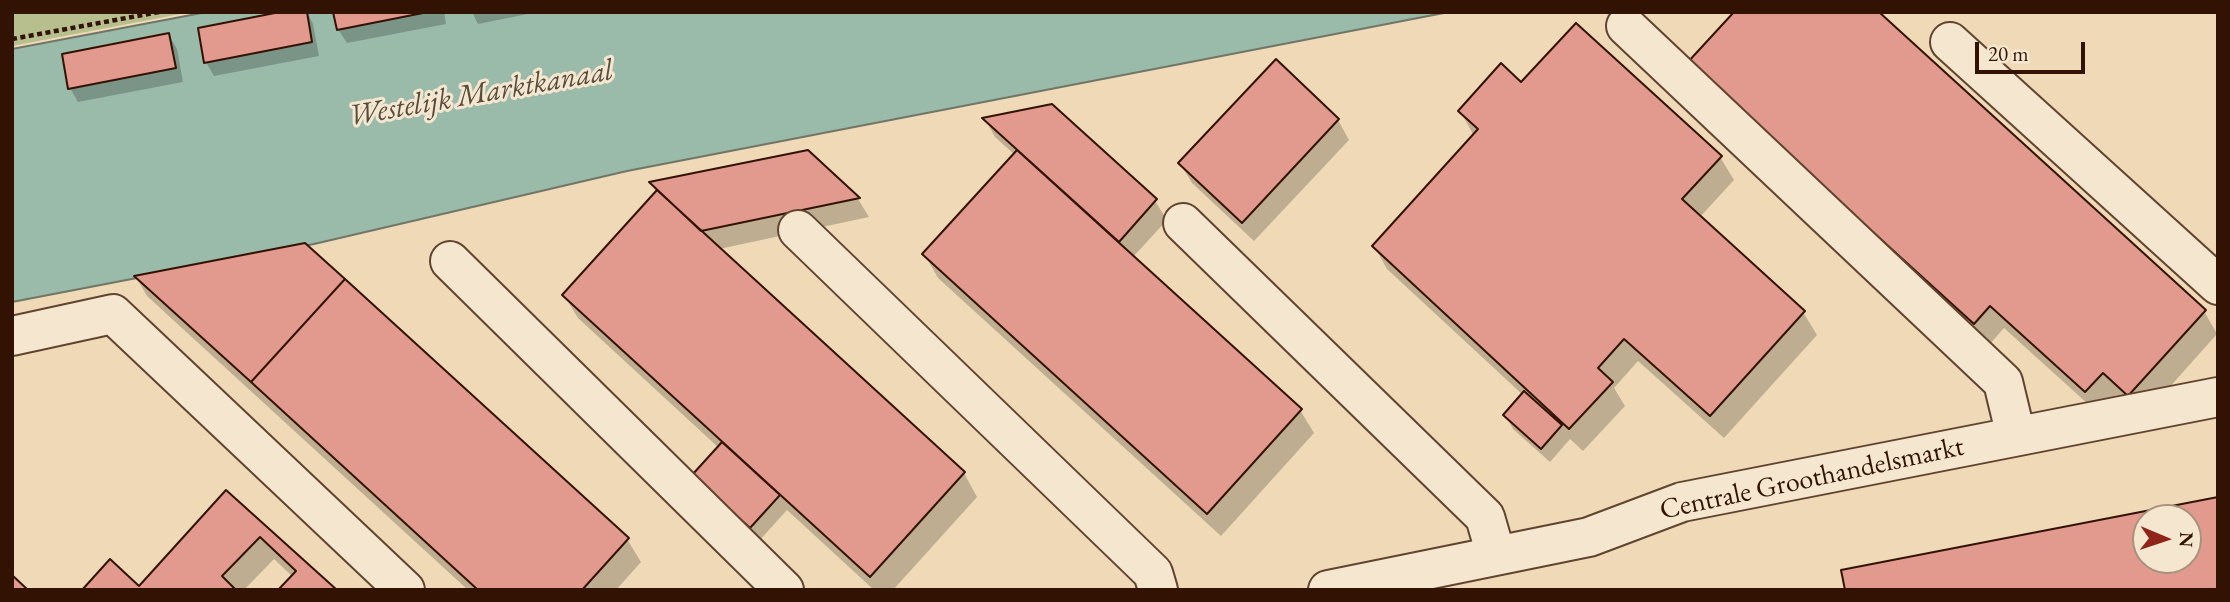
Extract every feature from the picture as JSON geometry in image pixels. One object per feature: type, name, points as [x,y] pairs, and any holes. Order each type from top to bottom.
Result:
[{"type":"lane","points":[[1626,26],[2003,382],[2016,436]]},
{"type":"lane","points":[[1950,42],[2218,285]]},
{"type":"lane","points":[[1183,223],[1485,517],[1496,555]]},
{"type":"lane","points":[[797,230],[1153,573],[1158,590]]},
{"type":"lane","points":[[450,261],[784,590]]},
{"type":"lane","points":[[12,336],[113,314],[405,590]]},
{"type":"lane","name":"Centrale Groothandelsmarkt","points":[[1328,590],[1590,537],[1682,502],[2218,397]]},
{"type":"path","points":[[12,39],[159,12]]},
{"type":"green space","points":[[12,12],[191,12],[12,46]]},
{"type":"water","name":"Westelijk Marktkanaal","points":[[207,12],[1449,12],[627,171],[314,244],[12,302],[12,49]]},
{"type":"building","points":[[280,12],[307,12],[312,42],[204,63],[198,28]]},
{"type":"building","points":[[333,12],[428,12],[337,30]]},
{"type":"building","points":[[1734,12],[1879,12],[2206,310],[2128,396],[2103,373],[2085,392],[1990,306],[1974,324],[1687,63]]},
{"type":"building","points":[[1576,23],[1722,156],[1682,199],[1805,311],[1710,416],[1624,339],[1598,368],[1613,382],[1569,429],[1372,246],[1478,129],[1458,111],[1501,63],[1521,82]]},
{"type":"building","points":[[169,33],[176,68],[68,89],[62,54]]},
{"type":"building","points":[[1276,59],[1339,119],[1242,223],[1178,163]]},
{"type":"building","points":[[1052,104],[1157,199],[1119,242],[982,118]]},
{"type":"building","points":[[808,150],[860,198],[701,231],[649,182]]},
{"type":"building","points":[[1017,150],[1302,409],[1207,514],[922,254]]},
{"type":"building","points":[[657,190],[965,472],[870,577],[562,295]]},
{"type":"building","points":[[305,243],[345,279],[251,382],[134,276]]},
{"type":"building","points":[[345,279],[629,538],[582,590],[478,590],[251,382]]},
{"type":"building","points":[[1524,391],[1562,425],[1541,449],[1503,415]]},
{"type":"building","points":[[722,442],[780,495],[750,528],[692,475]]},
{"type":"building","points":[[226,490],[337,590],[278,590],[296,571],[260,537],[222,576],[236,590],[82,590],[110,559],[139,586]]},
{"type":"building","points":[[2218,497],[2218,590],[1845,590],[1841,570],[2132,514],[2132,574],[2202,574],[2202,504],[2182,504]]},
{"type":"building","points":[[12,575],[28,590],[12,590]]}]
